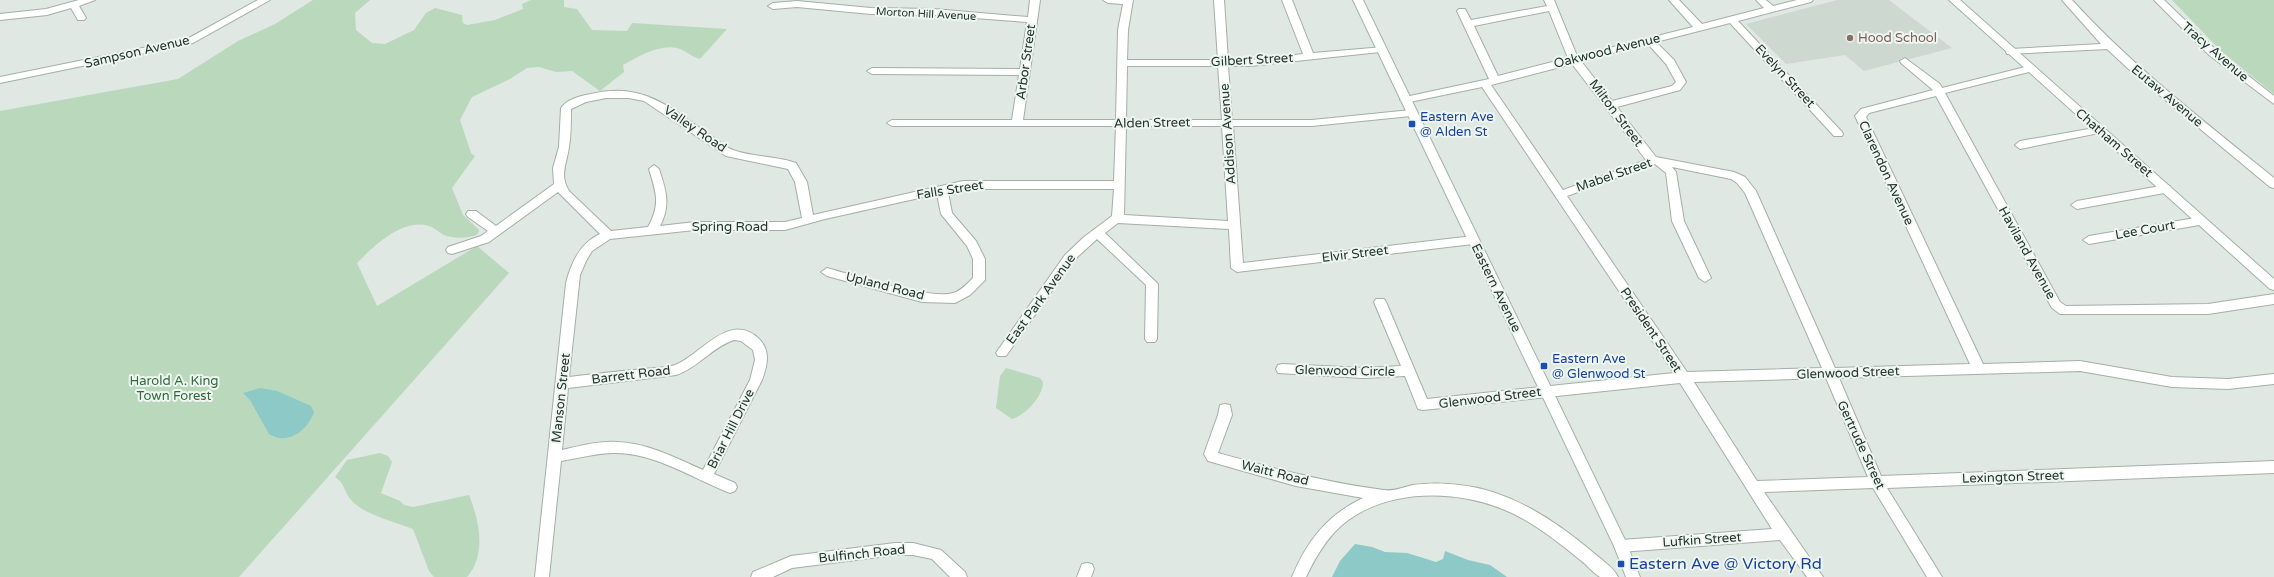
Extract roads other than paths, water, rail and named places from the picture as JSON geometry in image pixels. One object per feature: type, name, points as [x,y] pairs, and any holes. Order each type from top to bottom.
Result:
[{"type":"street","points":[[0,18],[36,14],[90,0]]},
{"type":"street","name":"Sampson Avenue","points":[[0,80],[190,41],[209,32],[265,0]]},
{"type":"street","name":"Arbor Street","points":[[1017,124],[1035,0]]},
{"type":"street","points":[[1108,0],[1128,0],[1123,30],[1119,214],[1116,219],[1234,225]]},
{"type":"street","name":"Addison Avenue","points":[[1219,0],[1237,268]]},
{"type":"street","points":[[1287,0],[1309,57]]},
{"type":"street","name":"Eastern Avenue","points":[[1358,0],[1380,49],[1621,546],[1633,577]]},
{"type":"street","points":[[1674,0],[1699,27]]},
{"type":"street","points":[[1760,0],[1770,9]]},
{"type":"street","name":"Oakwood Avenue","points":[[1405,100],[1490,82],[1574,59],[1808,0]]},
{"type":"street","name":"Chatham Street","points":[[1954,0],[2029,69],[2273,284]]},
{"type":"street","name":"Eutaw Avenue","points":[[2068,0],[2110,46],[2138,72],[2274,184]]},
{"type":"street","name":"Tracy Avenue","points":[[2159,0],[2213,53],[2274,101]]},
{"type":"street","name":"Morton Hill Avenue","points":[[773,6],[797,4],[871,11],[934,12],[1032,20]]},
{"type":"street","points":[[1468,24],[1551,4]]},
{"type":"street","name":"Milton Street","points":[[1551,4],[1574,59],[1655,161],[1671,172],[1678,221],[1705,278]]},
{"type":"street","points":[[74,5],[81,18]]},
{"type":"street","name":"President Street","points":[[1462,11],[1490,82],[1560,194],[1684,378],[1783,534],[1816,577]]},
{"type":"street","name":"Evelyn Street","points":[[1731,19],[1838,134]]},
{"type":"street","points":[[1610,105],[1676,88],[1681,82],[1670,62],[1649,40]]},
{"type":"street","points":[[2011,52],[2110,46]]},
{"type":"street","name":"Gilbert Street","points":[[1122,63],[1223,63],[1309,57],[1380,49]]},
{"type":"street","points":[[1905,61],[1936,86],[1939,91]]},
{"type":"street","name":"Clarendon Avenue","points":[[1979,369],[1864,129],[1860,116],[1864,111],[2029,69]]},
{"type":"street","points":[[872,71],[1024,72]]},
{"type":"street","name":"Haviland Avenue","points":[[1939,91],[2056,305],[2060,309],[2064,311],[2208,309],[2274,299]]},
{"type":"street","name":"Valley Road","points":[[560,185],[558,168],[564,147],[566,108],[571,104],[593,97],[625,94],[643,97],[730,153],[781,162],[792,166],[801,182],[808,221]]},
{"type":"street","name":"Alden Street","points":[[892,124],[1322,122],[1411,113]]},
{"type":"street","points":[[2020,144],[2100,130]]},
{"type":"street","name":"Mabel Street","points":[[1560,194],[1655,161],[1738,178]]},
{"type":"street","points":[[652,230],[662,210],[664,202],[654,169]]},
{"type":"street","name":"Gertrude Street","points":[[1738,178],[1750,191],[1801,304],[1829,374],[1876,482],[1935,577]]},
{"type":"street","name":"Falls Street","points":[[808,221],[824,215],[942,190],[982,184],[1120,184]]},
{"type":"street","points":[[452,250],[485,238],[560,185],[574,202],[608,235]]},
{"type":"street","points":[[2077,205],[2166,189]]},
{"type":"street","name":"Upland Road","points":[[827,272],[922,297],[955,298],[966,292],[979,280],[979,259],[972,244],[947,214],[942,190]]},
{"type":"street","points":[[472,214],[495,231]]},
{"type":"street","name":"East Park Avenue","points":[[1002,353],[1069,258],[1097,233],[1116,219]]},
{"type":"street","name":"Spring Road","points":[[608,235],[652,230],[727,225],[784,226],[808,221]]},
{"type":"street","name":"Lee Court","points":[[2089,240],[2201,221]]},
{"type":"street","points":[[1097,233],[1152,284],[1151,339]]},
{"type":"street","name":"Manson Street","points":[[542,577],[563,383],[570,294],[577,264],[586,249],[597,240],[608,235]]},
{"type":"street","name":"Elvir Street","points":[[1237,268],[1473,240]]},
{"type":"street","points":[[1380,302],[1408,371]]},
{"type":"street","name":"Briar Hill Drive","points":[[554,458],[594,450],[624,448],[651,455],[706,477],[756,380],[761,366],[762,356],[759,347],[753,341],[745,337],[727,337],[714,342]]},
{"type":"street","name":"Barrett Road","points":[[563,383],[676,370],[692,362],[714,342]]},
{"type":"street","name":"Glenwood Street","points":[[1408,371],[1423,406],[1667,378],[2080,366],[2161,381],[2203,384],[2239,383],[2274,379]]},
{"type":"street","name":"Glenwood Circle","points":[[1282,369],[1363,373],[1408,371]]},
{"type":"street","name":"Waitt Road","points":[[1225,409],[1225,415],[1211,454],[1213,457],[1296,480],[1387,496]]},
{"type":"street","name":"Lexington Street","points":[[1752,487],[2274,467]]},
{"type":"street","points":[[706,477],[730,487]]},
{"type":"street","points":[[1299,577],[1310,554],[1324,534],[1339,520],[1357,508],[1387,496],[1433,490],[1480,494],[1498,500],[1525,513],[1562,536],[1611,577]]},
{"type":"street","name":"Lufkin Street","points":[[1621,546],[1783,534]]},
{"type":"street","name":"Bulfinch Road","points":[[758,577],[774,568],[791,562],[895,549],[913,549],[936,554],[960,577]]},
{"type":"water","points":[[260,388],[277,391],[311,406],[314,412],[307,425],[302,430],[290,437],[276,437],[269,434],[250,400],[243,393]]},
{"type":"water","points":[[1355,544],[1372,547],[1385,552],[1407,553],[1436,562],[1443,559],[1445,551],[1468,560],[1490,565],[1507,577],[1332,577],[1340,561]]},
{"type":"place","name":"Hood School","points":[[1850,38]]},
{"type":"place","name":"Eastern Ave @ Alden St","points":[[1412,124]]},
{"type":"place","name":"Eastern Ave @ Glenwood St","points":[[1544,366]]},
{"type":"place","name":"Eastern Ave @ Victory Rd","points":[[1621,564]]},
{"type":"park label","name":"Harold A. King Town Forest","points":[[174,388]]}]
